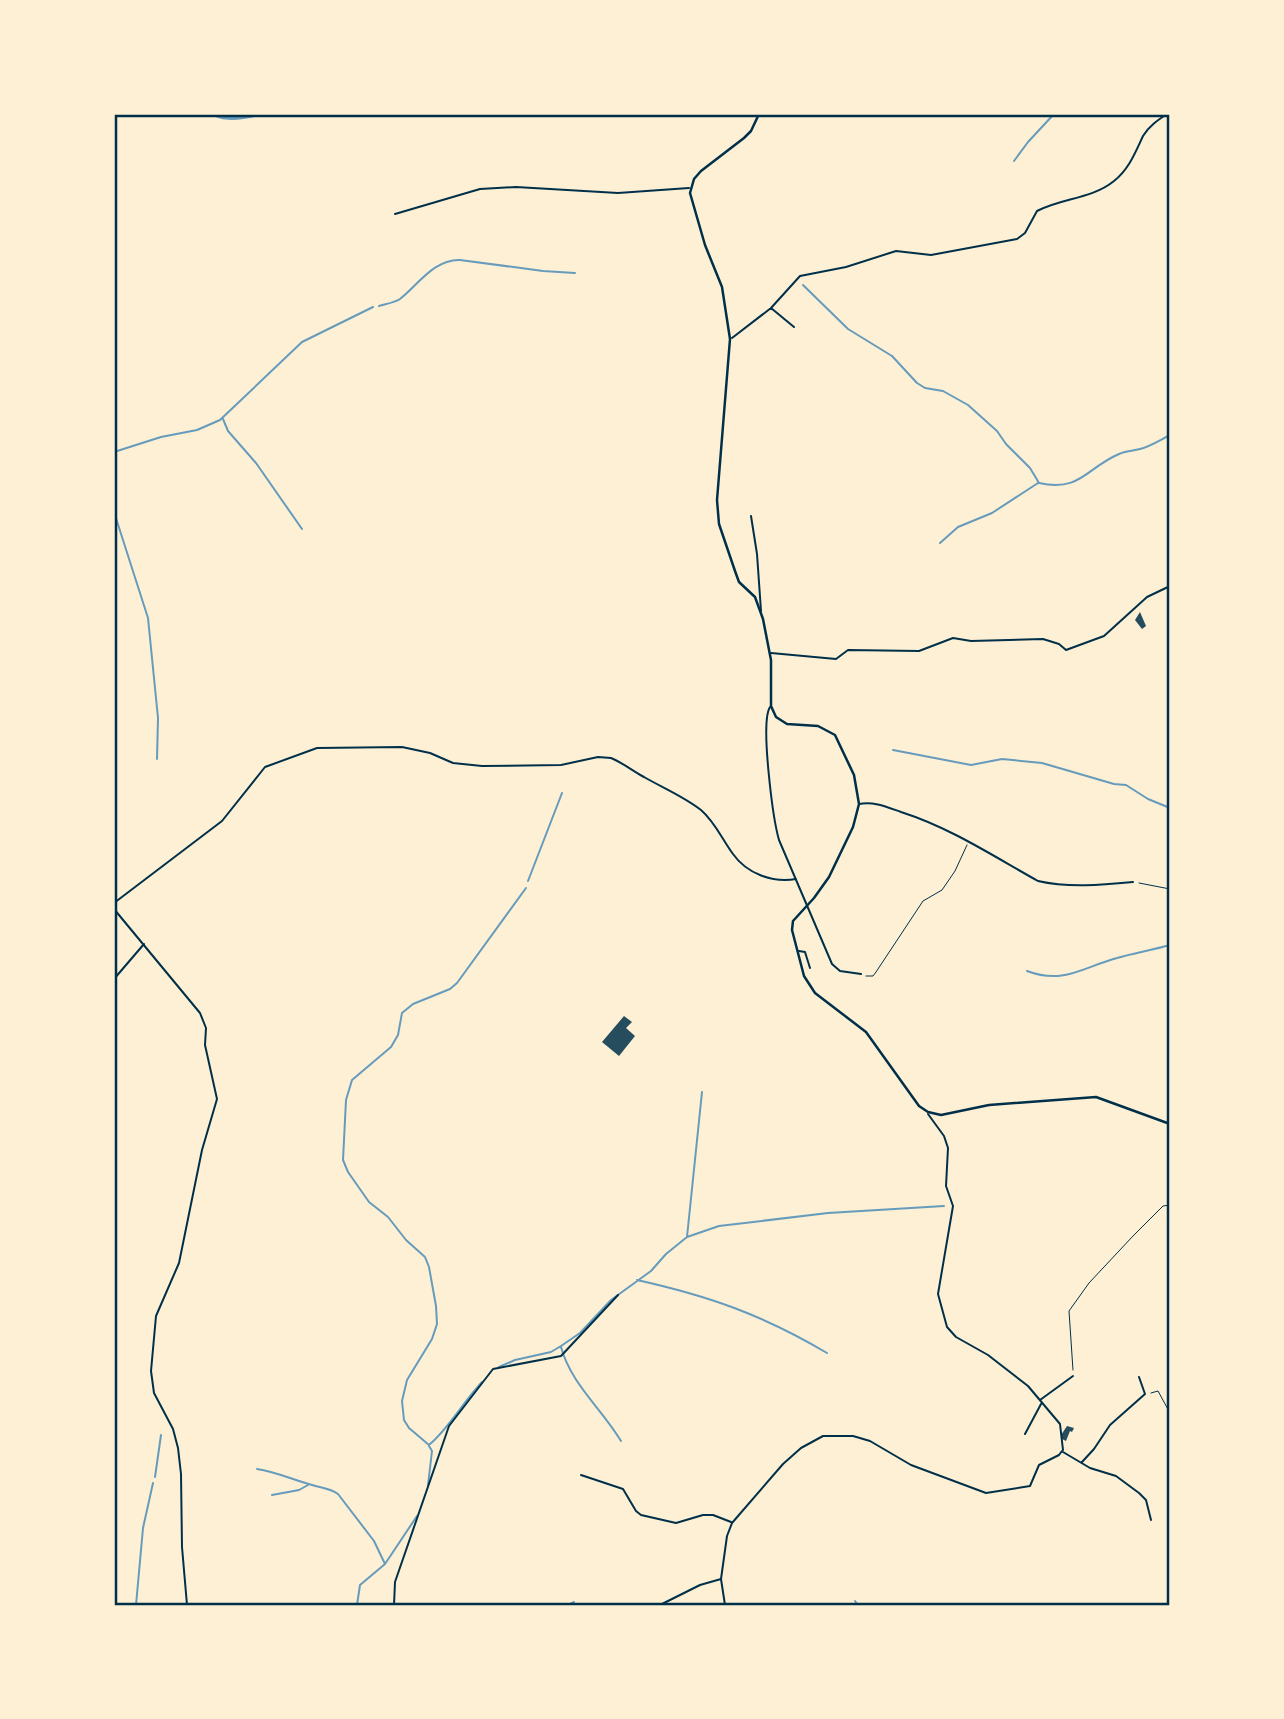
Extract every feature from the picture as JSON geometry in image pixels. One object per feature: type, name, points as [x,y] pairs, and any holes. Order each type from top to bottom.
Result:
[{"type":"main road","points":[[758,114],[755,124],[744,138],[694,179],[690,197],[722,287],[730,338],[717,516],[737,577],[755,597],[761,611],[770,653],[771,706],[776,717],[787,724],[818,726],[835,734],[854,775],[859,804],[853,827],[834,867],[808,905],[793,921],[792,930],[804,976],[811,989],[866,1032],[915,1102],[928,1112],[941,1115],[989,1105],[1096,1097],[1170,1124]]},
{"type":"street","points":[[730,338],[771,308],[800,276],[846,267],[896,251],[931,255],[1017,239],[1025,233],[1037,211],[1092,193],[1114,181],[1134,157],[1152,124],[1167,114]]},
{"type":"street","points":[[394,214],[480,189],[516,187],[618,193],[690,188]]},
{"type":"street","points":[[771,308],[794,327]]},
{"type":"street","points":[[751,516],[761,611]]},
{"type":"street","points":[[770,653],[836,659],[848,650],[919,651],[953,638],[971,642],[1043,639],[1059,644],[1066,650],[1104,636],[1147,597],[1170,586]]},
{"type":"street","points":[[771,706],[767,712],[767,737],[773,819],[785,855],[833,966],[840,971],[861,974]]},
{"type":"street","points":[[114,903],[222,821],[265,767],[317,748],[334,746],[357,749],[402,747],[430,753],[453,763],[482,766],[561,765],[598,757],[611,758],[684,797],[704,813],[734,855],[750,870],[766,878],[786,881],[796,879]]},
{"type":"street","points":[[859,804],[881,805],[926,820],[969,841],[1038,881],[1049,884],[1100,885],[1133,882]]},
{"type":"street","points":[[114,909],[200,1013],[206,1028],[205,1045],[218,1099],[202,1150],[179,1263],[156,1315],[152,1358],[152,1384],[173,1429],[178,1448],[187,1605]]},
{"type":"street","points":[[114,979],[144,944]]},
{"type":"street","points":[[798,951],[805,952],[810,968]]},
{"type":"street","points":[[725,1605],[721,1579],[726,1559],[727,1536],[732,1523],[783,1464],[801,1448],[823,1436],[853,1436],[870,1441],[911,1465],[990,1493],[1030,1486],[1039,1465],[1062,1451],[1060,1424],[1019,1378],[983,1351],[952,1334],[943,1317],[938,1294],[953,1206],[946,1186],[947,1144],[928,1112]]},
{"type":"street","points":[[394,1605],[395,1583],[449,1426],[460,1410],[493,1369],[561,1356],[618,1295]]},
{"type":"street","points":[[1025,1434],[1040,1402],[1073,1376]]},
{"type":"street","points":[[1081,1463],[1110,1425],[1145,1394],[1139,1377]]},
{"type":"street","points":[[1062,1451],[1090,1468],[1116,1476],[1139,1493],[1146,1500],[1151,1520]]},
{"type":"street","points":[[580,1475],[623,1489],[641,1515],[676,1523],[697,1516],[713,1515],[732,1523]]},
{"type":"street","points":[[660,1605],[699,1585],[721,1579]]},
{"type":"path","points":[[861,974],[871,976],[876,972],[923,901],[942,890],[955,871],[969,841]]},
{"type":"path","points":[[1133,882],[1170,889]]},
{"type":"path","points":[[1073,1376],[1069,1311],[1089,1283],[1133,1236],[1163,1206],[1170,1205]]},
{"type":"path","points":[[1145,1394],[1158,1391],[1170,1413]]},
{"type":"water","points":[[210,114],[268,114],[230,120]]},
{"type":"building","points":[[1140,612],[1146,626],[1142,629],[1135,620]]},
{"type":"building","points":[[624,1016],[632,1022],[626,1028],[635,1036],[619,1056],[602,1042]]},
{"type":"building","points":[[1067,1426],[1074,1428],[1066,1441],[1061,1435]]},
{"type":"waterway","points":[[1014,161],[1054,114]]},
{"type":"waterway","points":[[379,306],[400,299],[434,268],[451,261],[575,273]]},
{"type":"waterway","points":[[803,285],[848,329],[892,356],[917,383],[925,388],[943,391],[968,405],[997,431],[1030,468],[1039,483],[1053,485],[1074,481],[1119,454],[1144,448],[1170,435]]},
{"type":"waterway","points":[[114,452],[161,437],[197,430],[220,420],[302,342],[373,307]]},
{"type":"waterway","points":[[223,419],[228,431],[256,463],[302,529]]},
{"type":"waterway","points":[[940,543],[958,527],[992,513],[1038,483]]},
{"type":"waterway","points":[[114,512],[148,618],[158,718],[157,759]]},
{"type":"waterway","points":[[893,750],[971,765],[1002,759],[1042,763],[1126,785],[1148,799],[1170,808]]},
{"type":"waterway","points":[[528,881],[562,793]]},
{"type":"waterway","points":[[429,1445],[409,1428],[404,1420],[402,1401],[407,1380],[432,1339],[437,1324],[429,1267],[425,1257],[406,1240],[388,1217],[369,1202],[348,1172],[343,1160],[346,1100],[352,1080],[391,1047],[398,1035],[402,1013],[413,1004],[450,989],[457,983],[526,888]]},
{"type":"waterway","points":[[1027,971],[1040,975],[1063,975],[1170,945]]},
{"type":"waterway","points":[[687,1237],[702,1092]]},
{"type":"waterway","points":[[499,1367],[515,1360],[551,1352],[580,1333],[611,1300],[651,1271],[687,1237],[719,1226],[828,1213],[944,1206]]},
{"type":"waterway","points":[[637,1280],[735,1308],[827,1353]]},
{"type":"waterway","points":[[561,1347],[579,1385],[621,1441]]},
{"type":"waterway","points":[[430,1444],[482,1382]]},
{"type":"waterway","points":[[155,1477],[161,1435]]},
{"type":"waterway","points":[[428,1485],[432,1451],[429,1446]]},
{"type":"waterway","points":[[257,1469],[329,1489],[338,1494],[374,1541],[385,1564]]},
{"type":"waterway","points":[[136,1605],[143,1528],[153,1483]]},
{"type":"waterway","points":[[272,1495],[299,1490],[308,1485]]},
{"type":"waterway","points":[[357,1605],[360,1585],[385,1564],[417,1516]]},
{"type":"waterway","points":[[855,1601],[858,1605]]},
{"type":"waterway","points":[[568,1605],[574,1602]]}]
